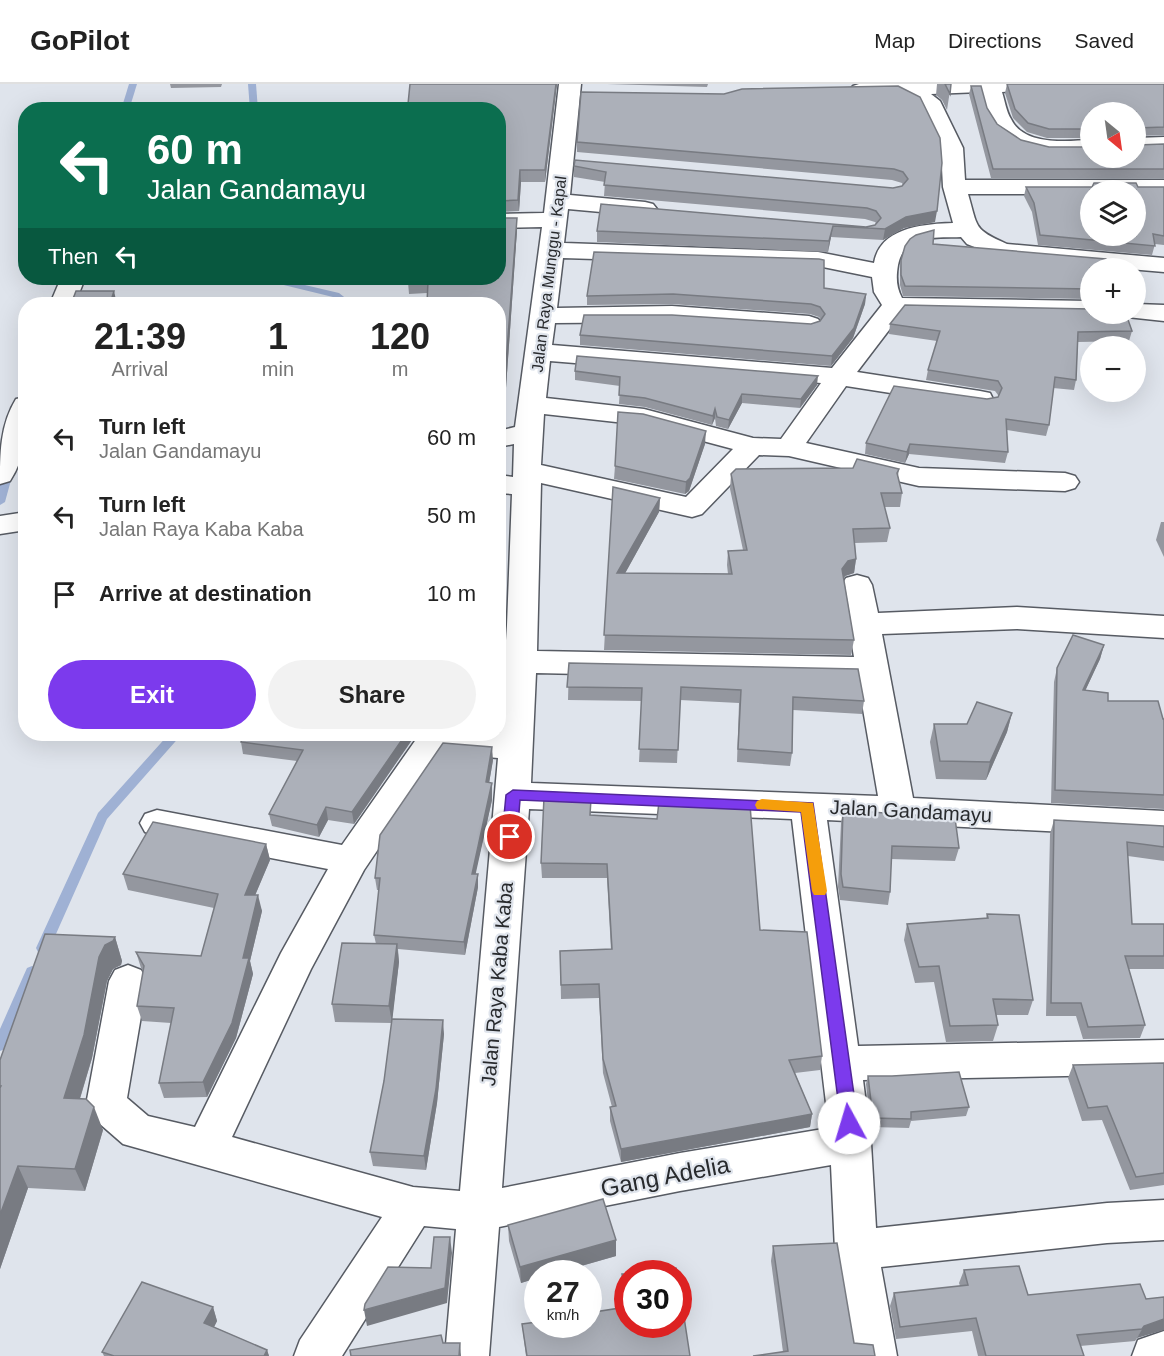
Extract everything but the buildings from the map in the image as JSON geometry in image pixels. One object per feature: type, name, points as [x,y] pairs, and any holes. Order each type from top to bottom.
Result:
[{"type":"street","points":[[846,90],[900,86],[990,87],[1047,84]]},
{"type":"street","points":[[900,86],[929,100],[952,148],[954,188],[967,230],[975,239],[1002,251],[1164,265]]},
{"type":"street","points":[[990,87],[1005,130],[1030,143],[1053,148],[1080,147]]},
{"type":"street","name":"Jalan Raya Munggu - Kapal","points":[[520,425],[540,352],[556,211],[575,161],[577,90]]},
{"type":"street","points":[[1146,145],[1164,144]]},
{"type":"street","points":[[954,188],[1164,187]]},
{"type":"street","points":[[506,220],[556,211],[664,211]]},
{"type":"street","points":[[874,270],[905,238],[921,231],[967,230]]},
{"type":"street","points":[[551,250],[818,259],[874,270]]},
{"type":"street","points":[[874,270],[885,293],[895,305],[1080,308]]},
{"type":"street","points":[[517,481],[692,508],[769,447],[839,377],[895,305]]},
{"type":"street","points":[[1146,312],[1164,313]]},
{"type":"street","points":[[544,316],[672,314],[809,324]]},
{"type":"street","points":[[540,352],[839,377],[985,399]]},
{"type":"street","points":[[520,425],[644,417],[769,447],[919,477],[1065,482]]},
{"type":"street","name":"Jalan Raya Kaba Kaba","points":[[467,1356],[513,795],[521,662],[517,481],[520,425]]},
{"type":"street","points":[[1,470],[18,426]]},
{"type":"street","points":[[0,525],[18,522]]},
{"type":"street","points":[[857,585],[898,810]]},
{"type":"street","points":[[864,624],[1017,618],[1164,627]]},
{"type":"street","points":[[521,662],[873,669]]},
{"type":"street","points":[[206,1148],[294,964],[351,860],[431,741]]},
{"type":"street","points":[[467,741],[516,747]]},
{"type":"street","name":"Jalan Gandamayu","points":[[513,795],[898,810],[1164,824]]},
{"type":"street","points":[[808,807],[851,1143],[856,1250],[875,1356]]},
{"type":"street","points":[[157,823],[351,860]]},
{"type":"street","name":"Gang Adelia","points":[[128,981],[106,1105],[137,1131],[413,1206],[479,1212],[681,1172],[851,1143]]},
{"type":"street","points":[[842,1064],[1164,1057]]},
{"type":"street","points":[[316,1356],[413,1206]]},
{"type":"street","points":[[856,1250],[1107,1223],[1164,1220]]},
{"type":"street","points":[[1154,1356],[1164,1353]]},
{"type":"waterway","points":[[127,102],[133,84]]},
{"type":"waterway","points":[[252,84],[253,102]]},
{"type":"waterway","points":[[295,285],[339,297]]},
{"type":"waterway","points":[[0,502],[9,469]]},
{"type":"waterway","points":[[43,948],[102,816],[170,741]]},
{"type":"waterway","points":[[0,1045],[32,972]]},
{"type":"slow traffic","points":[[762,805],[808,807],[819,891]]},
{"type":"route","points":[[510,837],[513,795],[808,807],[849,1123]]}]
